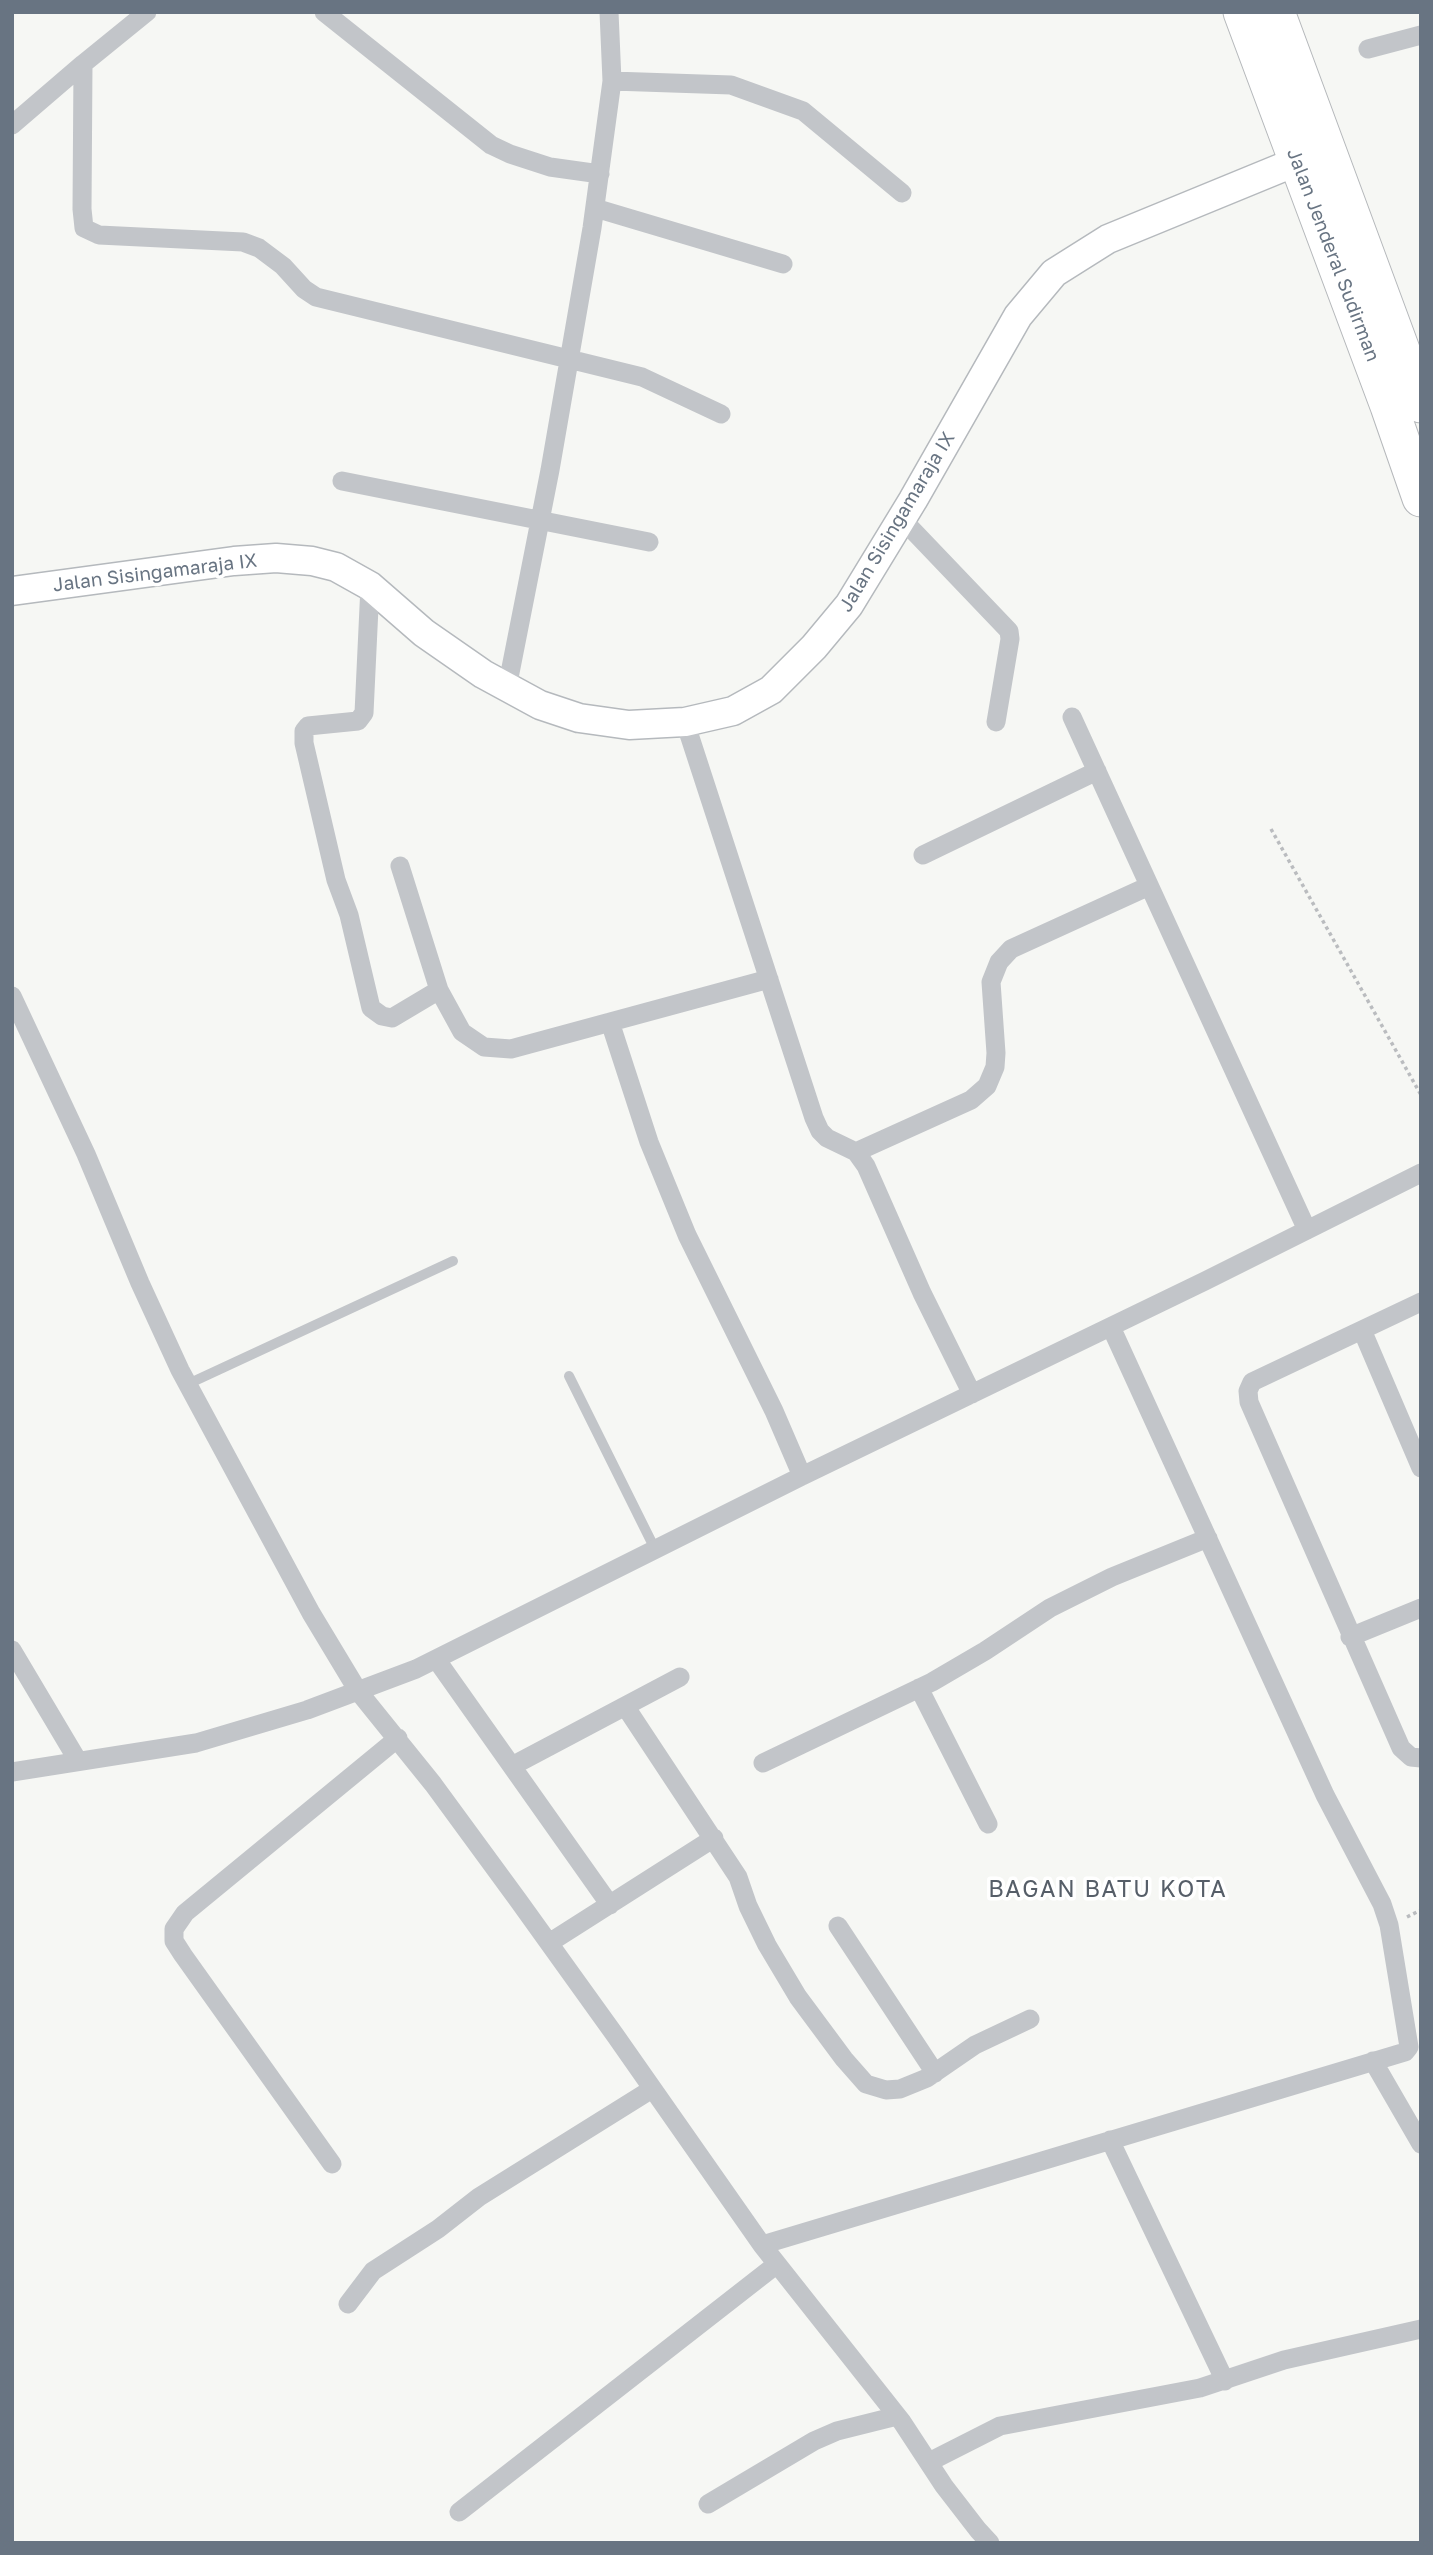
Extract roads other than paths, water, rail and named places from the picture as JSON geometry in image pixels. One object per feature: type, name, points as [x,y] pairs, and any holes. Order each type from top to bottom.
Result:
[{"type":"highway","name":"Jalan Jenderal Sudirman","points":[[1242,12],[1421,498]]},
{"type":"highway","name":"Jalan Jenderal Sudirman","points":[[1283,15],[1421,404]]},
{"type":"street","points":[[12,125],[146,12]]},
{"type":"street","points":[[324,12],[491,145],[550,167],[600,174]]},
{"type":"street","points":[[507,688],[540,522],[595,208],[612,81],[609,12]]},
{"type":"street","points":[[1368,49],[1421,36]]},
{"type":"street","points":[[82,64],[84,228],[99,235],[243,242],[259,248],[283,266],[304,289],[316,297],[642,377],[721,414]]},
{"type":"street","points":[[612,81],[731,85],[803,111],[902,193]]},
{"type":"street","name":"Jalan Sisingamaraja IX","points":[[12,591],[234,561],[276,558],[312,561],[335,567],[370,586],[424,632],[483,674],[540,705],[579,718],[629,725],[685,722],[733,711],[771,690],[814,647],[849,605],[902,519],[1018,316],[1054,273],[1108,239],[1298,161]]},
{"type":"street","points":[[595,208],[783,264]]},
{"type":"street","points":[[342,481],[649,542]]},
{"type":"street","points":[[902,519],[1009,631],[1010,639],[996,722]]},
{"type":"street","points":[[370,586],[364,713],[358,721],[308,726],[304,731],[304,743],[336,880],[349,915],[371,1008],[382,1016],[392,1018],[439,990]]},
{"type":"street","points":[[1072,717],[1307,1230]]},
{"type":"street","points":[[685,722],[820,1131],[827,1138],[856,1152],[866,1167],[922,1293],[972,1394]]},
{"type":"street","points":[[923,855],[1097,771]]},
{"type":"street","points":[[400,866],[439,990],[462,1032],[484,1047],[511,1049],[769,979]]},
{"type":"street","points":[[856,1152],[971,1100],[987,1086],[995,1067],[996,1053],[991,982],[999,962],[1010,949],[1149,887]]},
{"type":"street","points":[[12,996],[86,1154],[140,1283],[187,1384],[311,1613],[358,1690],[398,1738],[549,1943],[762,2245],[897,2416],[990,2543]]},
{"type":"street","points":[[610,1023],[649,1142],[687,1235],[774,1411],[802,1476]]},
{"type":"street","points":[[12,1772],[196,1743],[307,1710],[416,1669],[654,1549],[1421,1173]]},
{"type":"street","points":[[1421,1302],[1252,1382],[1248,1391],[1249,1402],[1401,1748],[1411,1757],[1421,1758]]},
{"type":"street","points":[[762,2245],[1405,2052],[1409,2047],[1389,1925],[1382,1904],[1325,1796],[1111,1326]]},
{"type":"street","points":[[1363,1330],[1421,1468]]},
{"type":"street","points":[[763,1763],[919,1688],[985,1651],[1050,1608],[1112,1577],[1208,1538]]},
{"type":"street","points":[[1350,1637],[1421,1608]]},
{"type":"street","points":[[12,1650],[78,1761]]},
{"type":"street","points":[[436,1659],[610,1905]]},
{"type":"street","points":[[512,1766],[680,1677]]},
{"type":"street","points":[[919,1688],[988,1824]]},
{"type":"street","points":[[625,1706],[738,1877],[766,1945],[798,1997],[866,2084],[886,2090],[900,2089],[935,2073],[975,2045],[1030,2019]]},
{"type":"street","points":[[332,2164],[183,1955],[174,1941],[174,1929],[185,1913],[398,1738]]},
{"type":"street","points":[[549,1943],[714,1838]]},
{"type":"street","points":[[838,1926],[935,2073]]},
{"type":"street","points":[[1373,2061],[1421,2144]]},
{"type":"street","points":[[348,2304],[373,2271],[438,2229],[479,2197],[652,2089]]},
{"type":"street","points":[[1110,2140],[1225,2381]]},
{"type":"street","points":[[458,2512],[777,2264]]},
{"type":"street","points":[[929,2462],[1000,2426],[1160,2397],[1225,2381],[1284,2360],[1421,2329]]},
{"type":"street","points":[[708,2504],[814,2441],[837,2431],[897,2416]]},
{"type":"lane","points":[[187,1384],[453,1261]]},
{"type":"lane","points":[[569,1376],[654,1549]]},
{"type":"district","name":"BAGAN BATU KOTA","points":[[1108,1890]]}]
